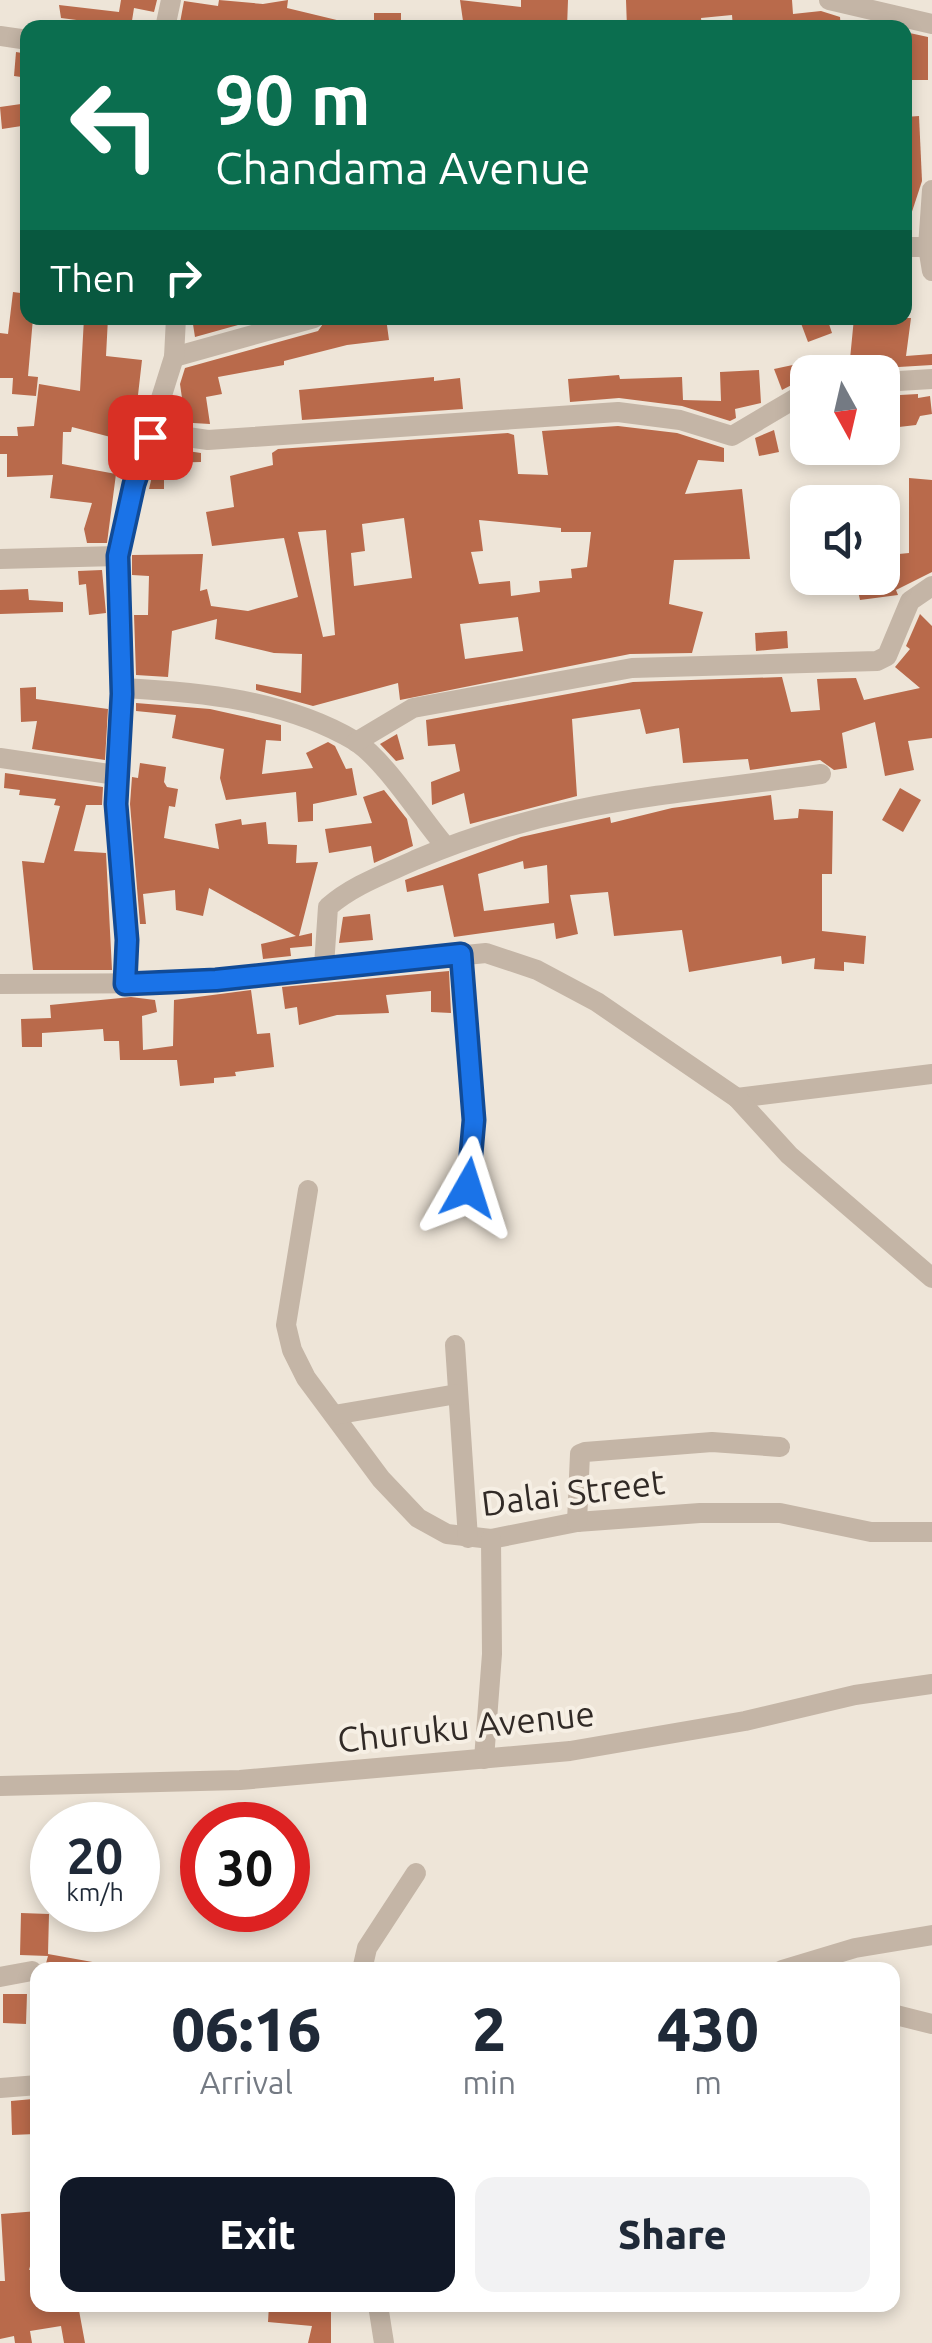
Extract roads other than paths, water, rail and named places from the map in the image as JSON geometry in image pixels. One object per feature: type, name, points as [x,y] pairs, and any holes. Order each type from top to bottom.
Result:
[{"type":"street","points":[[829,0],[932,24]]},
{"type":"street","points":[[932,190],[928,247],[932,270]]},
{"type":"street","points":[[912,247],[928,247]]},
{"type":"street","points":[[125,984],[127,940],[116,775],[122,688],[118,556],[134,484],[174,356],[176,325]]},
{"type":"street","points":[[174,356],[288,325]]},
{"type":"street","points":[[900,381],[932,378]]},
{"type":"street","points":[[152,432],[208,440],[618,412],[680,420],[732,436],[790,402]]},
{"type":"street","points":[[0,559],[118,556]]},
{"type":"street","points":[[356,742],[413,708],[632,668],[877,661],[887,656],[910,601],[932,586]]},
{"type":"street","points":[[122,688],[264,705],[356,742],[381,764],[446,847]]},
{"type":"street","points":[[0,758],[116,775]]},
{"type":"street","points":[[324,966],[328,908],[372,879],[446,847],[544,814],[680,790],[821,774]]},
{"type":"street","points":[[0,984],[216,980],[461,954],[503,957],[565,985],[736,1098],[789,1154],[932,1278]]},
{"type":"street","points":[[461,954],[474,1120],[468,1188]]},
{"type":"street","points":[[736,1098],[932,1074]]},
{"type":"street","name":"Dalai Street","points":[[308,1190],[286,1325],[296,1362],[381,1478],[418,1518],[447,1534],[491,1540],[576,1522],[634,1515],[780,1513],[871,1532],[932,1532]]},
{"type":"street","points":[[455,1345],[468,1538]]},
{"type":"street","points":[[334,1416],[457,1394]]},
{"type":"street","points":[[576,1522],[576,1468],[580,1454],[585,1452],[712,1442],[780,1446]]},
{"type":"street","points":[[484,1759],[492,1654],[491,1540]]},
{"type":"street","name":"Churuku Avenue","points":[[0,1786],[240,1780],[622,1744],[855,1695],[932,1684]]},
{"type":"street","points":[[363,1962],[366,1948],[416,1873]]},
{"type":"street","points":[[809,1962],[855,1948],[932,1936]]},
{"type":"street","points":[[0,1977],[30,1970]]},
{"type":"street","points":[[900,2016],[932,2024]]},
{"type":"street","points":[[0,2088],[30,2086]]},
{"type":"street","points":[[379,2312],[384,2343]]}]
